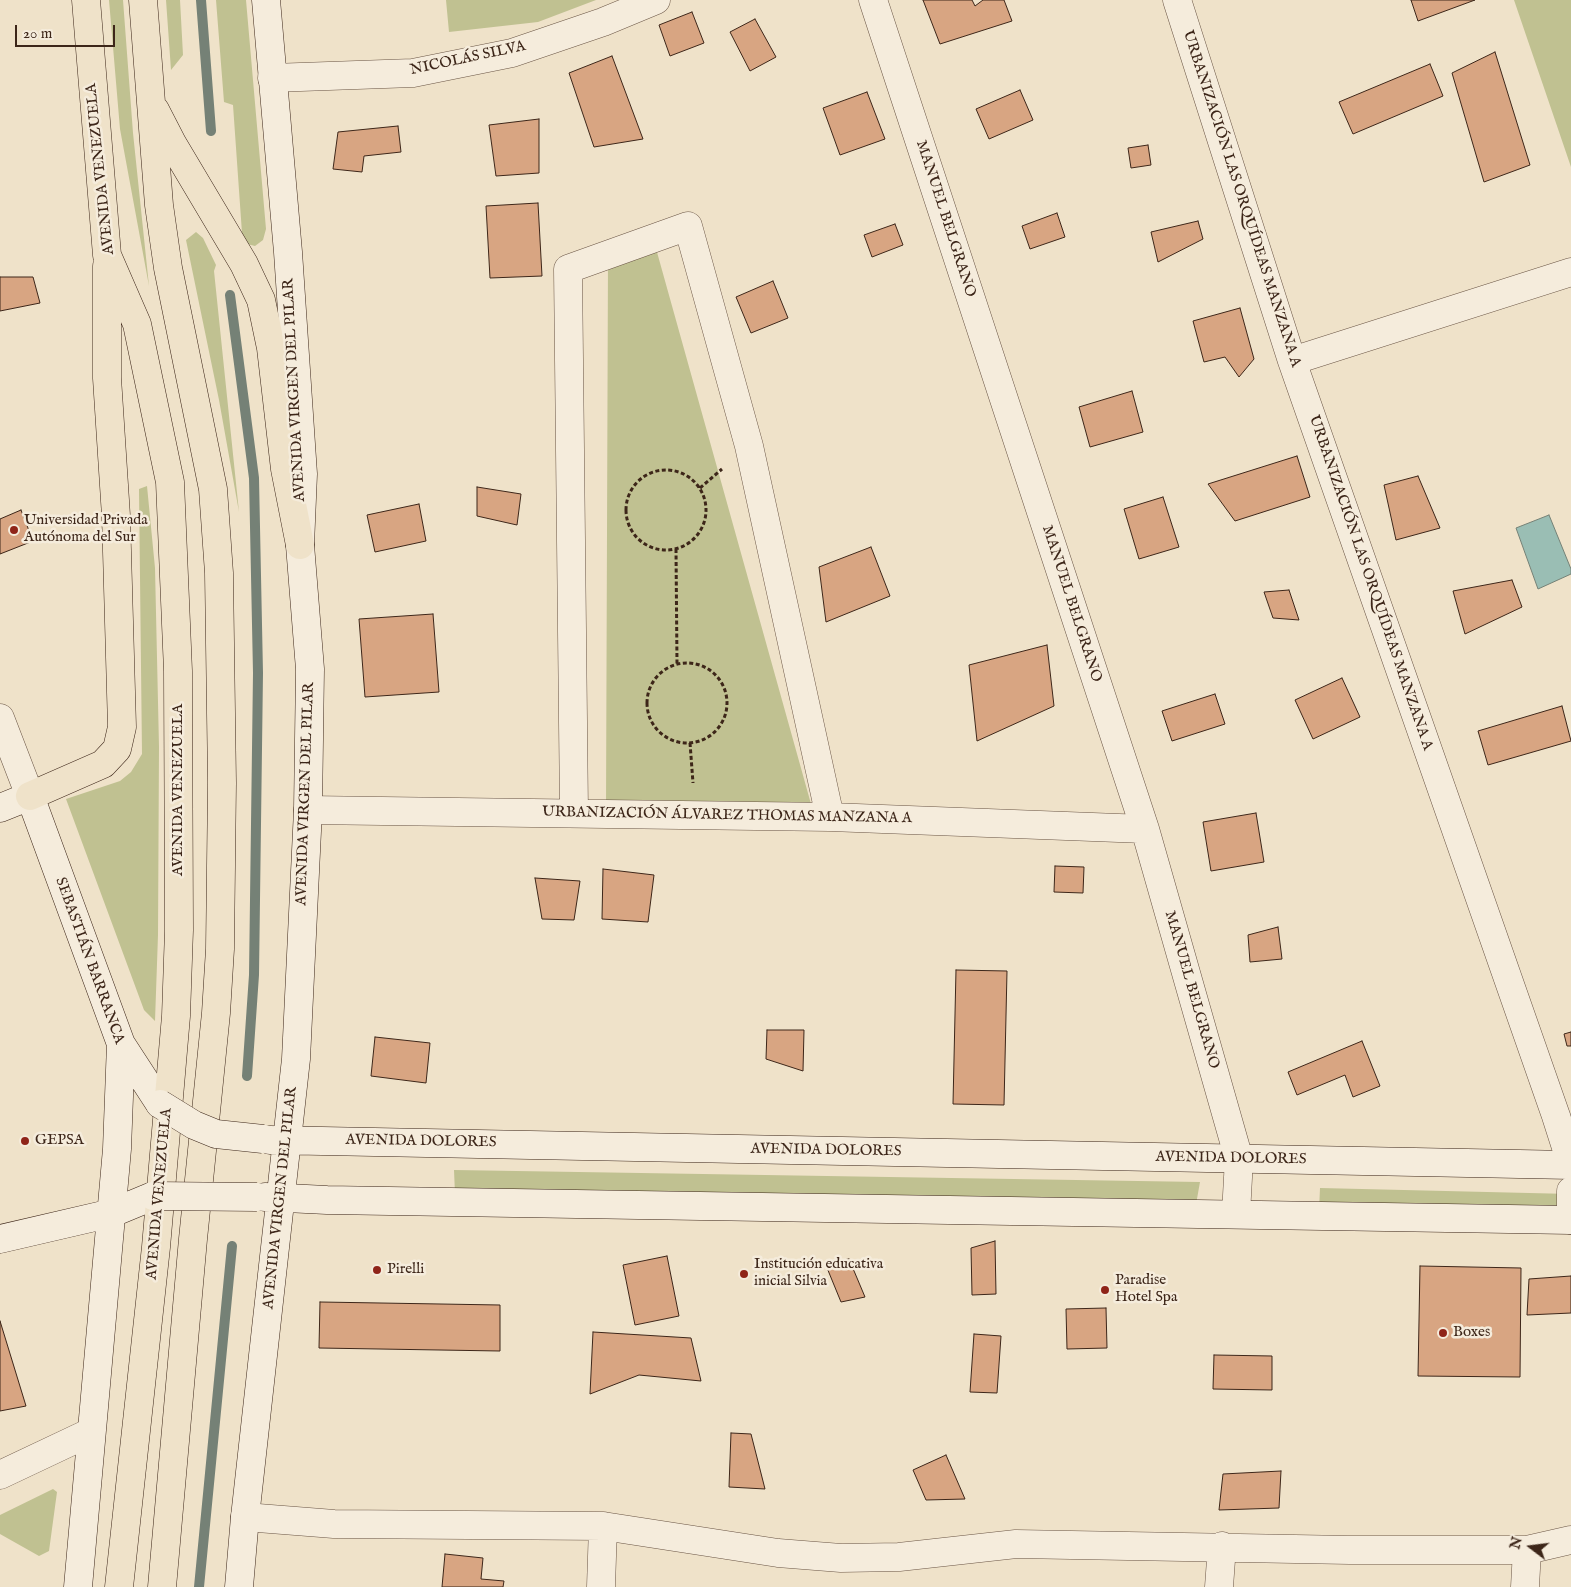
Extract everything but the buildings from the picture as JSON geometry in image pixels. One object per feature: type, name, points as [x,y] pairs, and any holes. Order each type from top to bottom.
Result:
[{"type":"main road","name":"AVENIDA VENEZUELA","points":[[86,0],[107,255],[137,324],[170,482],[178,671],[179,930],[176,1016],[156,1248],[119,1587]]},
{"type":"main road","points":[[143,0],[154,163],[168,268],[213,489],[219,573],[222,782],[220,949],[216,1013],[193,1239],[162,1587]]},
{"type":"main road","points":[[151,101],[172,143],[244,264],[261,300],[271,348],[285,469],[300,545]]},
{"type":"main road","points":[[30,796],[103,764],[116,749],[122,727],[116,516],[107,378],[107,255]]},
{"type":"street","name":"AVENIDA VIRGEN DEL PILAR","points":[[239,1587],[276,1140],[296,1059],[308,810],[310,669],[300,545],[302,474],[289,261],[266,0]]},
{"type":"street","name":"NICOLÁS SILVA","points":[[272,78],[413,73],[503,55],[604,22],[656,0]]},
{"type":"street","name":"MANUEL BELGRANO","points":[[873,0],[1145,829],[1239,1159],[1236,1214]]},
{"type":"street","name":"URBANIZACIÓN LAS ORQUÍDEAS MANZANA A","points":[[1177,0],[1292,362],[1556,1116],[1571,1164]]},
{"type":"street","points":[[574,812],[568,269],[688,226],[749,446],[830,817]]},
{"type":"street","points":[[1292,362],[1571,272]]},
{"type":"street","name":"SEBASTIÁN BARRANCA","points":[[0,718],[121,1044],[117,1149],[112,1213]]},
{"type":"street","points":[[0,808],[30,796]]},
{"type":"street","name":"URBANIZACIÓN ÁLVAREZ THOMAS MANZANA A","points":[[308,810],[574,812],[696,816],[830,817],[1145,829]]},
{"type":"street","name":"AVENIDA DOLORES","points":[[121,1044],[160,1104],[194,1125],[216,1134],[276,1140],[1571,1164]]},
{"type":"street","points":[[0,1239],[112,1213],[153,1196],[1571,1220],[1571,1191]]},
{"type":"street","points":[[78,1587],[112,1213]]},
{"type":"street","points":[[0,1474],[91,1432]]},
{"type":"street","points":[[245,1517],[334,1524],[603,1526],[778,1553],[841,1558],[899,1557],[1016,1544],[1222,1546],[1350,1550],[1527,1550],[1571,1540]]},
{"type":"street","points":[[601,1587],[603,1526]]},
{"type":"street","points":[[1219,1587],[1222,1546]]},
{"type":"street","points":[[1524,1587],[1527,1550]]},
{"type":"path","points":[[668,470],[680,472],[700,488],[705,499],[706,512],[703,525],[692,540],[676,549],[662,550],[649,547],[638,539],[630,527],[626,514],[628,500],[633,487],[643,477],[655,471],[668,470]]},
{"type":"path","points":[[676,549],[677,664]]},
{"type":"path","points":[[690,662],[703,666],[714,673],[722,684],[726,696],[726,710],[722,722],[714,733],[702,740],[690,743],[677,742],[664,736],[655,727],[649,716],[646,703],[649,690],[655,678],[665,669],[677,664],[690,662]]},
{"type":"path","points":[[690,743],[696,816]]},
{"type":"green space","points":[[109,0],[123,0],[133,133],[149,286],[120,129]]},
{"type":"green space","points":[[166,0],[180,0],[183,55],[171,70]]},
{"type":"green space","points":[[216,0],[246,0],[266,229],[263,240],[255,246],[247,244],[242,233],[233,105],[224,102]]},
{"type":"green space","points":[[446,0],[596,0],[538,22],[449,32]]},
{"type":"green space","points":[[1514,0],[1571,0],[1571,167]]},
{"type":"green space","points":[[196,232],[203,238],[216,265],[214,271],[239,512],[219,400],[186,240]]},
{"type":"green space","points":[[655,245],[811,804],[606,806],[608,257]]},
{"type":"green space","points":[[147,486],[155,568],[159,747],[158,935],[155,1021],[144,1010],[66,799],[120,781],[131,772],[142,754],[139,489]]},
{"type":"green space","points":[[454,1170],[1200,1182],[1195,1210],[455,1194]]},
{"type":"green space","points":[[1320,1188],[1571,1194],[1571,1214],[1319,1211]]},
{"type":"green space","points":[[53,1489],[57,1492],[49,1551],[39,1556],[0,1534],[0,1515]]},
{"type":"water","points":[[1549,515],[1571,569],[1571,574],[1538,589],[1516,528]]},
{"type":"waterway","points":[[201,0],[211,131]]},
{"type":"waterway","points":[[230,295],[254,478],[258,673],[254,975],[247,1076]]},
{"type":"waterway","points":[[199,1587],[232,1246]]},
{"type":"place","name":"Universidad Privada Autónoma del Sur","points":[[14,530]]},
{"type":"place","name":"GEPSA","points":[[25,1141]]},
{"type":"place","name":"Pirelli","points":[[377,1270]]},
{"type":"place","name":"Institución educativa inicial Silvia","points":[[744,1274]]},
{"type":"place","name":"Paradise Hotel Spa","points":[[1105,1290]]},
{"type":"place","name":"Boxes","points":[[1443,1333]]}]
